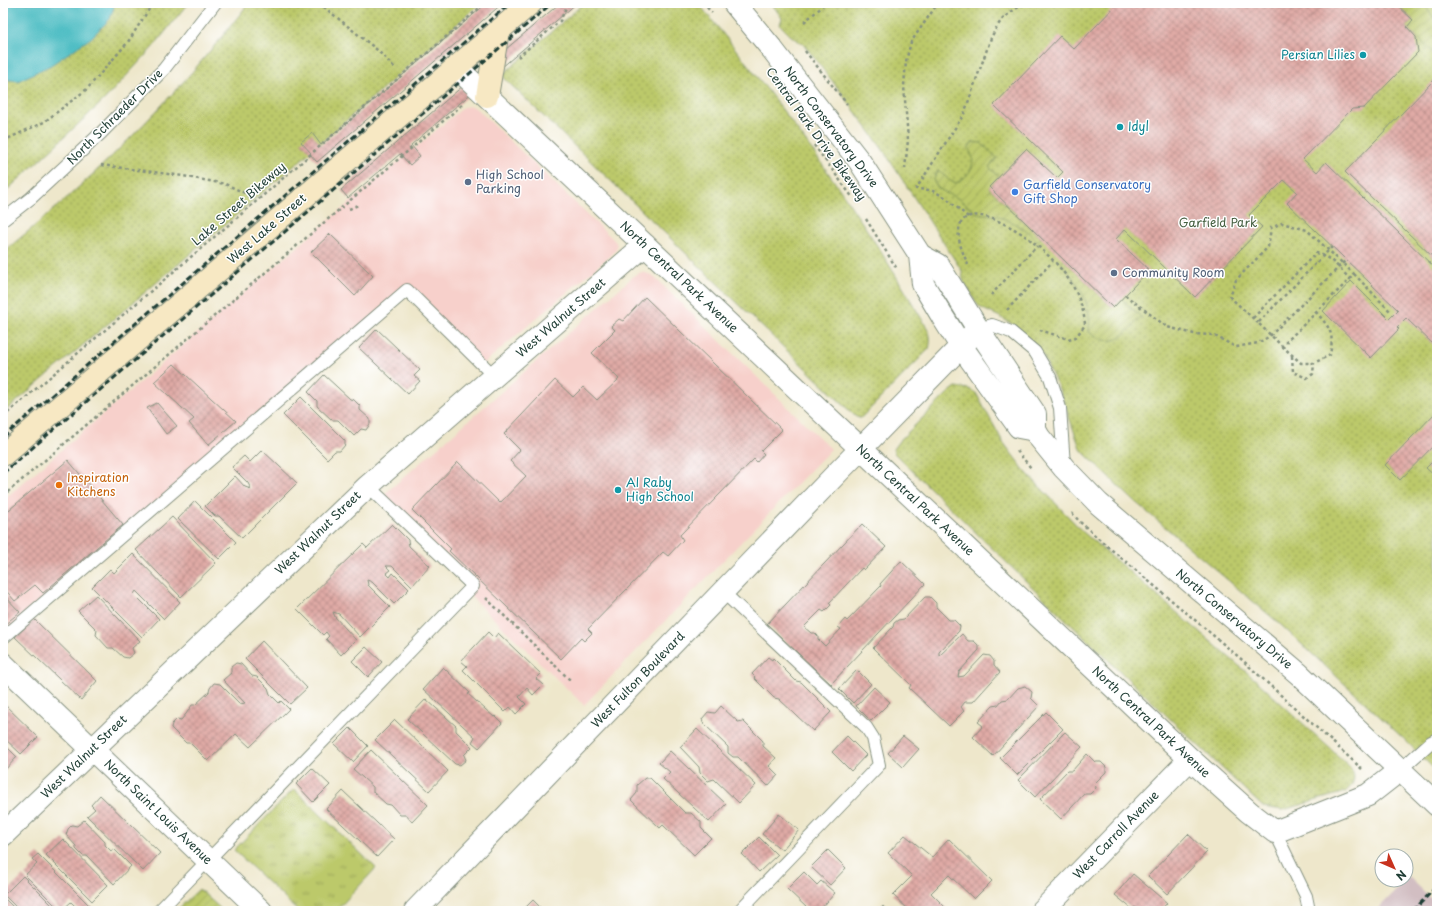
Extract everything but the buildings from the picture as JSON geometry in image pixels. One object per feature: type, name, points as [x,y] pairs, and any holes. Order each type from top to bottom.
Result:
[{"type":"main road","name":"West Lake Street","points":[[3,455],[531,3]]},
{"type":"main road","points":[[487,96],[498,31]]},
{"type":"street","name":"North Conservatory Drive","points":[[734,3],[772,49],[860,162],[920,255],[923,284],[962,346],[1019,427],[1035,430]]},
{"type":"street","name":"North Central Park Avenue","points":[[456,67],[1190,759],[1249,812],[1275,832]]},
{"type":"street","name":"West Walnut Street","points":[[3,834],[368,486],[646,245]]},
{"type":"street","name":"North Conservatory Drive","points":[[920,255],[938,265],[978,329],[1035,414],[1035,430],[1064,468],[1099,504],[1299,674],[1437,805]]},
{"type":"street","points":[[861,449],[978,329]]},
{"type":"street","name":"West Fulton Boulevard","points":[[415,911],[861,449]]},
{"type":"street","name":"North Saint Louis Avenue","points":[[3,664],[262,911]]},
{"type":"street","name":"West Carroll Avenue","points":[[1042,911],[1190,759]]},
{"type":"street","points":[[1275,832],[1368,795],[1400,770]]},
{"type":"lane","name":"North Schraeder Drive","points":[[3,220],[31,198],[101,133],[164,69],[215,3]]},
{"type":"lane","points":[[3,638],[407,290],[494,376]]},
{"type":"lane","points":[[978,329],[992,325],[1011,332],[1035,352],[1050,377],[1060,408],[1064,468]]},
{"type":"lane","points":[[158,911],[474,586],[368,486]]},
{"type":"lane","points":[[722,592],[866,727],[873,738],[879,765],[739,911]]},
{"type":"lane","points":[[1400,770],[1431,742],[1437,739]]},
{"type":"lane","points":[[1275,832],[1306,896],[1309,911]]},
{"type":"path","points":[[3,141],[44,122],[88,89],[128,42],[153,3]]},
{"type":"path","points":[[319,3],[376,49],[395,68]]},
{"type":"path","name":"Lake Street Bikeway","points":[[3,416],[266,193],[485,3]]},
{"type":"path","points":[[517,58],[560,21],[568,3]]},
{"type":"path","points":[[703,3],[713,15]]},
{"type":"path","points":[[905,169],[908,140],[904,86],[906,61],[910,42],[938,3]]},
{"type":"path","points":[[968,217],[945,197],[931,190],[916,188],[964,114],[991,38],[1001,20],[1027,3]]},
{"type":"path","points":[[804,22],[823,6]]},
{"type":"path","points":[[3,496],[458,108]]},
{"type":"path","name":"Central Park Drive Bikeway","points":[[813,143],[856,203]]},
{"type":"path","points":[[101,165],[183,176],[225,184],[249,195]]},
{"type":"path","points":[[349,209],[358,205]]},
{"type":"path","name":"Central Park Drive Bikeway","points":[[865,216],[898,270]]},
{"type":"path","points":[[968,267],[963,253],[959,230],[962,222],[968,217],[975,216],[984,216],[1016,229],[1053,261],[1067,277],[1079,299],[1085,325],[1076,337],[1068,339],[1033,329]]},
{"type":"path","points":[[1316,312],[1329,326],[1332,341],[1330,355],[1314,363],[1301,363],[1270,336],[1230,297],[1236,280],[1268,247],[1271,228],[1282,223],[1307,230],[1354,274],[1390,311]]},
{"type":"path","points":[[991,295],[1037,246]]},
{"type":"path","points":[[1258,323],[1332,247]]},
{"type":"path","points":[[1253,318],[1316,253],[1324,255],[1350,279]]},
{"type":"path","points":[[1125,295],[1167,327],[1194,334],[1213,335],[1236,347],[1258,343],[1270,336],[1346,260]]},
{"type":"path","points":[[1006,311],[1053,261]]},
{"type":"path","points":[[1282,346],[1354,274]]},
{"type":"path","points":[[1292,355],[1293,372],[1307,378],[1313,374],[1314,363]]},
{"type":"path","points":[[474,586],[570,680]]},
{"type":"shaded area","points":[[472,106],[478,110],[615,241],[617,245],[616,250],[483,364],[407,290],[3,638],[3,500],[336,214],[464,107]]},
{"type":"shaded area","name":"Al Raby High School","points":[[642,272],[652,275],[831,449],[584,705],[467,593],[473,586],[380,498],[635,275]]},
{"type":"shaded area","points":[[1414,882],[1437,904],[1437,911],[1376,911],[1398,888],[1414,888]]},
{"type":"green space","points":[[3,3],[188,3],[154,46],[104,100],[3,194]]},
{"type":"green space","points":[[249,3],[481,3],[308,154],[3,413],[3,252],[70,195],[155,113],[194,70]]},
{"type":"green space","points":[[584,3],[698,3],[782,110],[823,165],[861,221],[926,326],[930,334],[930,340],[929,349],[861,418],[856,417],[503,76],[504,73]]},
{"type":"green space","name":"Garfield Park","points":[[771,3],[1437,3],[1437,772],[1404,739],[1281,625],[1133,500],[1086,455],[1080,448],[1059,389],[1041,352],[1015,326],[979,307],[963,280],[962,271],[881,147],[804,45],[783,28],[780,24],[782,18]]},
{"type":"green space","points":[[1395,3],[1423,3],[1437,22],[1437,57],[1407,27],[1413,20]]},
{"type":"green space","points":[[973,142],[981,143],[997,158],[989,167],[999,177],[989,188],[1041,238],[1038,241],[1014,223],[998,216],[977,213],[959,199],[939,189],[935,184],[934,179],[938,170],[950,181],[956,183],[966,177],[973,163],[971,153],[968,148]]},
{"type":"green space","points":[[1064,260],[1112,307],[1121,299],[1141,317],[1123,335],[1112,340],[1098,338],[1089,332],[1088,312],[1083,294],[1061,263]]},
{"type":"green space","points":[[956,387],[969,389],[976,393],[1003,442],[1024,470],[1083,532],[1258,682],[1350,767],[1354,781],[1345,792],[1283,810],[1263,807],[1065,619],[894,453],[893,449],[899,441]]},
{"type":"green space","points":[[294,789],[376,868],[336,911],[298,911],[234,850]]},
{"type":"green space","points":[[199,889],[223,911],[176,911]]},
{"type":"water","points":[[3,3],[115,3],[110,19],[91,38],[51,65],[18,81],[3,79]]},
{"type":"railway","points":[[3,437],[510,3]]},
{"type":"railway","points":[[3,473],[552,3]]},
{"type":"railway","points":[[1413,911],[1437,886]]},
{"type":"railway","points":[[1433,911],[1437,907]]},
{"type":"place","name":"Persian Lilies","points":[[1363,55]]},
{"type":"place","name":"Idyl","points":[[1120,127]]},
{"type":"place","name":"High School Parking","points":[[468,182]]},
{"type":"place","name":"Garfield Conservatory Gift Shop","points":[[1015,192]]},
{"type":"place","name":"Community Room","points":[[1114,273]]},
{"type":"place","name":"Inspiration Kitchens","points":[[59,485]]},
{"type":"place","name":"Al Raby High School","points":[[618,490]]}]
